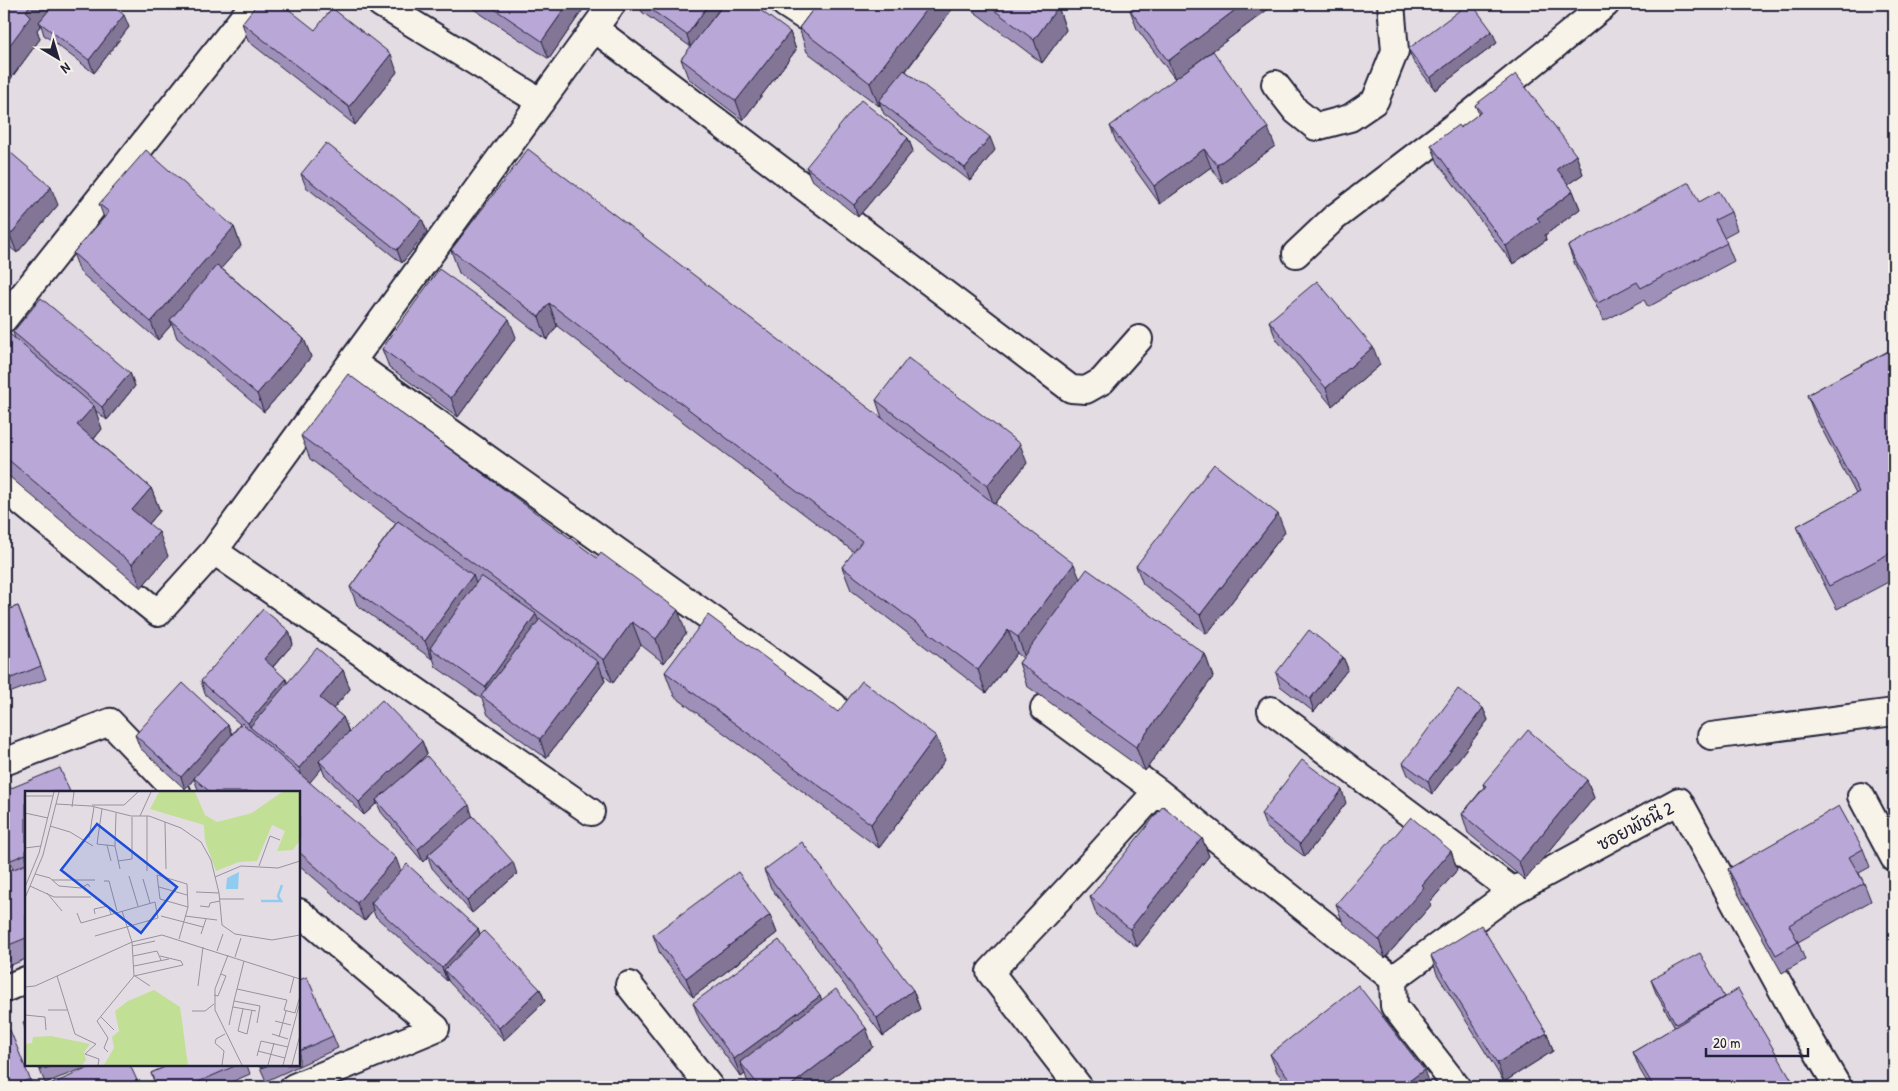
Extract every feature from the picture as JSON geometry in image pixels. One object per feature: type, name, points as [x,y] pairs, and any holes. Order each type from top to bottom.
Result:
[{"type":"street","points":[[4,319],[254,4]]},
{"type":"street","points":[[381,4],[541,102]]},
{"type":"street","points":[[4,488],[158,613],[214,551],[612,4]]},
{"type":"street","points":[[785,4],[804,17],[815,4]]},
{"type":"street","points":[[1275,84],[1296,111],[1316,127],[1350,118],[1375,101],[1395,51],[1391,4]]},
{"type":"street","points":[[1296,254],[1334,218],[1473,112],[1606,4]]},
{"type":"street","points":[[595,29],[1071,389],[1086,390],[1102,381],[1139,339]]},
{"type":"street","points":[[352,362],[834,706]]},
{"type":"street","points":[[214,551],[591,812]]},
{"type":"street","points":[[1044,708],[1157,791],[1392,979],[1394,1006],[1457,1087]]},
{"type":"street","points":[[1271,710],[1513,891]]},
{"type":"street","points":[[1711,736],[1894,712]]},
{"type":"street","points":[[4,762],[110,722],[176,791]]},
{"type":"street","points":[[1080,1087],[990,972],[1157,791]]},
{"type":"street","points":[[1861,796],[1894,858]]},
{"type":"street","name":"ซอยพัชนี 2","points":[[1392,979],[1513,891],[1679,801],[1799,1021],[1838,1087]]},
{"type":"street","points":[[294,1087],[436,1028],[300,913]]},
{"type":"street","points":[[4,989],[25,980]]},
{"type":"street","points":[[629,985],[710,1087]]},
{"type":"building","points":[[4,4],[31,4],[26,11],[31,16],[4,53]]},
{"type":"building","points":[[54,4],[110,4],[124,15],[89,60],[39,22]]},
{"type":"building","points":[[257,4],[282,4],[315,30],[332,8],[391,54],[349,107],[242,23]]},
{"type":"building","points":[[487,4],[568,4],[542,41]]},
{"type":"building","points":[[643,4],[709,4],[687,35]]},
{"type":"building","points":[[724,4],[752,4],[790,32],[736,101],[681,59]]},
{"type":"building","points":[[817,4],[930,4],[870,83],[799,28]]},
{"type":"building","points":[[986,4],[1053,4],[1058,7],[1034,40]]},
{"type":"building","points":[[1139,4],[1243,4],[1168,61],[1130,10]]},
{"type":"building","points":[[1468,4],[1472,4],[1492,31],[1430,78],[1408,49]]},
{"type":"building","points":[[1213,51],[1268,128],[1217,165],[1204,149],[1154,186],[1110,126]]},
{"type":"building","points":[[904,70],[990,137],[965,168],[879,101]]},
{"type":"building","points":[[1516,74],[1576,155],[1557,169],[1573,191],[1537,218],[1540,221],[1506,246],[1431,145],[1458,125],[1460,128],[1481,112],[1475,105]]},
{"type":"building","points":[[861,100],[908,138],[854,205],[806,167]]},
{"type":"building","points":[[326,143],[422,219],[397,250],[301,174]]},
{"type":"building","points":[[4,147],[51,187],[10,235],[4,229]]},
{"type":"building","points":[[528,149],[1074,564],[1018,637],[1008,630],[978,670],[842,567],[862,541],[549,303],[539,317],[451,250]]},
{"type":"building","points":[[146,150],[234,227],[151,322],[73,253],[109,212],[99,204]]},
{"type":"building","points":[[1689,182],[1699,202],[1719,191],[1731,212],[1715,220],[1727,243],[1641,288],[1637,282],[1598,303],[1568,246]]},
{"type":"building","points":[[217,265],[304,339],[257,394],[170,320]]},
{"type":"building","points":[[439,269],[509,319],[451,398],[382,349]]},
{"type":"building","points":[[1317,281],[1373,347],[1326,388],[1269,321]]},
{"type":"building","points":[[41,298],[130,373],[102,407],[13,332]]},
{"type":"building","points":[[4,329],[94,406],[77,425],[151,488],[132,510],[159,532],[132,564],[4,456]]},
{"type":"building","points":[[1894,348],[1894,551],[1829,586],[1797,526],[1859,492],[1807,395]]},
{"type":"building","points":[[908,358],[1020,444],[987,486],[876,400]]},
{"type":"building","points":[[348,374],[597,558],[601,553],[678,610],[656,639],[632,622],[604,660],[301,436]]},
{"type":"building","points":[[1214,464],[1278,514],[1200,615],[1136,566]]},
{"type":"building","points":[[398,521],[473,575],[425,641],[350,587]]},
{"type":"building","points":[[1087,569],[1205,654],[1136,747],[1019,663]]},
{"type":"building","points":[[481,576],[536,614],[485,687],[430,648]]},
{"type":"building","points":[[18,606],[41,666],[4,681],[4,611]]},
{"type":"building","points":[[263,609],[289,631],[264,659],[286,679],[248,723],[201,681]]},
{"type":"building","points":[[708,615],[838,712],[862,681],[936,736],[871,824],[665,672]]},
{"type":"building","points":[[540,619],[598,662],[540,739],[481,696]]},
{"type":"building","points":[[1309,630],[1343,657],[1310,699],[1276,673]]},
{"type":"building","points":[[317,648],[343,670],[320,698],[343,717],[299,768],[250,727]]},
{"type":"building","points":[[183,683],[228,725],[181,777],[135,735]]},
{"type":"building","points":[[1458,689],[1483,708],[1428,781],[1403,763]]},
{"type":"building","points":[[382,700],[422,741],[359,802],[319,761]]},
{"type":"building","points":[[242,723],[396,858],[357,903],[300,853],[300,791],[209,791],[194,778]]},
{"type":"building","points":[[1528,730],[1587,780],[1519,862],[1462,814],[1486,786],[1483,784]]},
{"type":"building","points":[[427,756],[469,805],[418,849],[376,800]]},
{"type":"building","points":[[1302,760],[1342,790],[1300,844],[1261,814]]},
{"type":"building","points":[[60,768],[70,791],[25,791],[25,854],[11,860],[4,844],[4,791]]},
{"type":"building","points":[[1163,806],[1202,838],[1130,929],[1090,897]]},
{"type":"building","points":[[1839,806],[1863,849],[1849,857],[1864,883],[1789,925],[1798,942],[1776,955],[1728,869]]},
{"type":"building","points":[[473,816],[513,862],[467,901],[428,855]]},
{"type":"building","points":[[1411,817],[1451,851],[1422,885],[1424,887],[1379,940],[1336,904]]},
{"type":"building","points":[[802,842],[913,990],[877,1018],[764,870]]},
{"type":"building","points":[[25,864],[25,938],[4,947],[4,873]]},
{"type":"building","points":[[407,864],[478,929],[442,968],[371,903]]},
{"type":"building","points":[[738,872],[770,915],[686,978],[653,935]]},
{"type":"building","points":[[1481,925],[1547,1033],[1497,1063],[1431,956]]},
{"type":"building","points":[[484,931],[540,989],[499,1028],[444,970]]},
{"type":"building","points":[[779,940],[820,996],[734,1059],[693,1003]]},
{"type":"building","points":[[1700,953],[1724,997],[1676,1024],[1651,980]]},
{"type":"building","points":[[307,977],[333,1036],[300,1051],[300,980]]},
{"type":"building","points":[[1358,985],[1424,1070],[1401,1087],[1296,1087],[1270,1054]]},
{"type":"building","points":[[836,989],[866,1028],[789,1087],[760,1087],[740,1062]]},
{"type":"building","points":[[1738,989],[1796,1087],[1654,1087],[1633,1052]]},
{"type":"building","points":[[10,1030],[30,1079],[11,1087],[4,1087],[4,1033]]},
{"type":"building","points":[[39,1066],[52,1066],[41,1070]]},
{"type":"building","points":[[93,1066],[130,1066],[140,1087],[53,1087],[52,1084]]},
{"type":"building","points":[[167,1066],[235,1066],[187,1087],[157,1087],[151,1073]]}]
